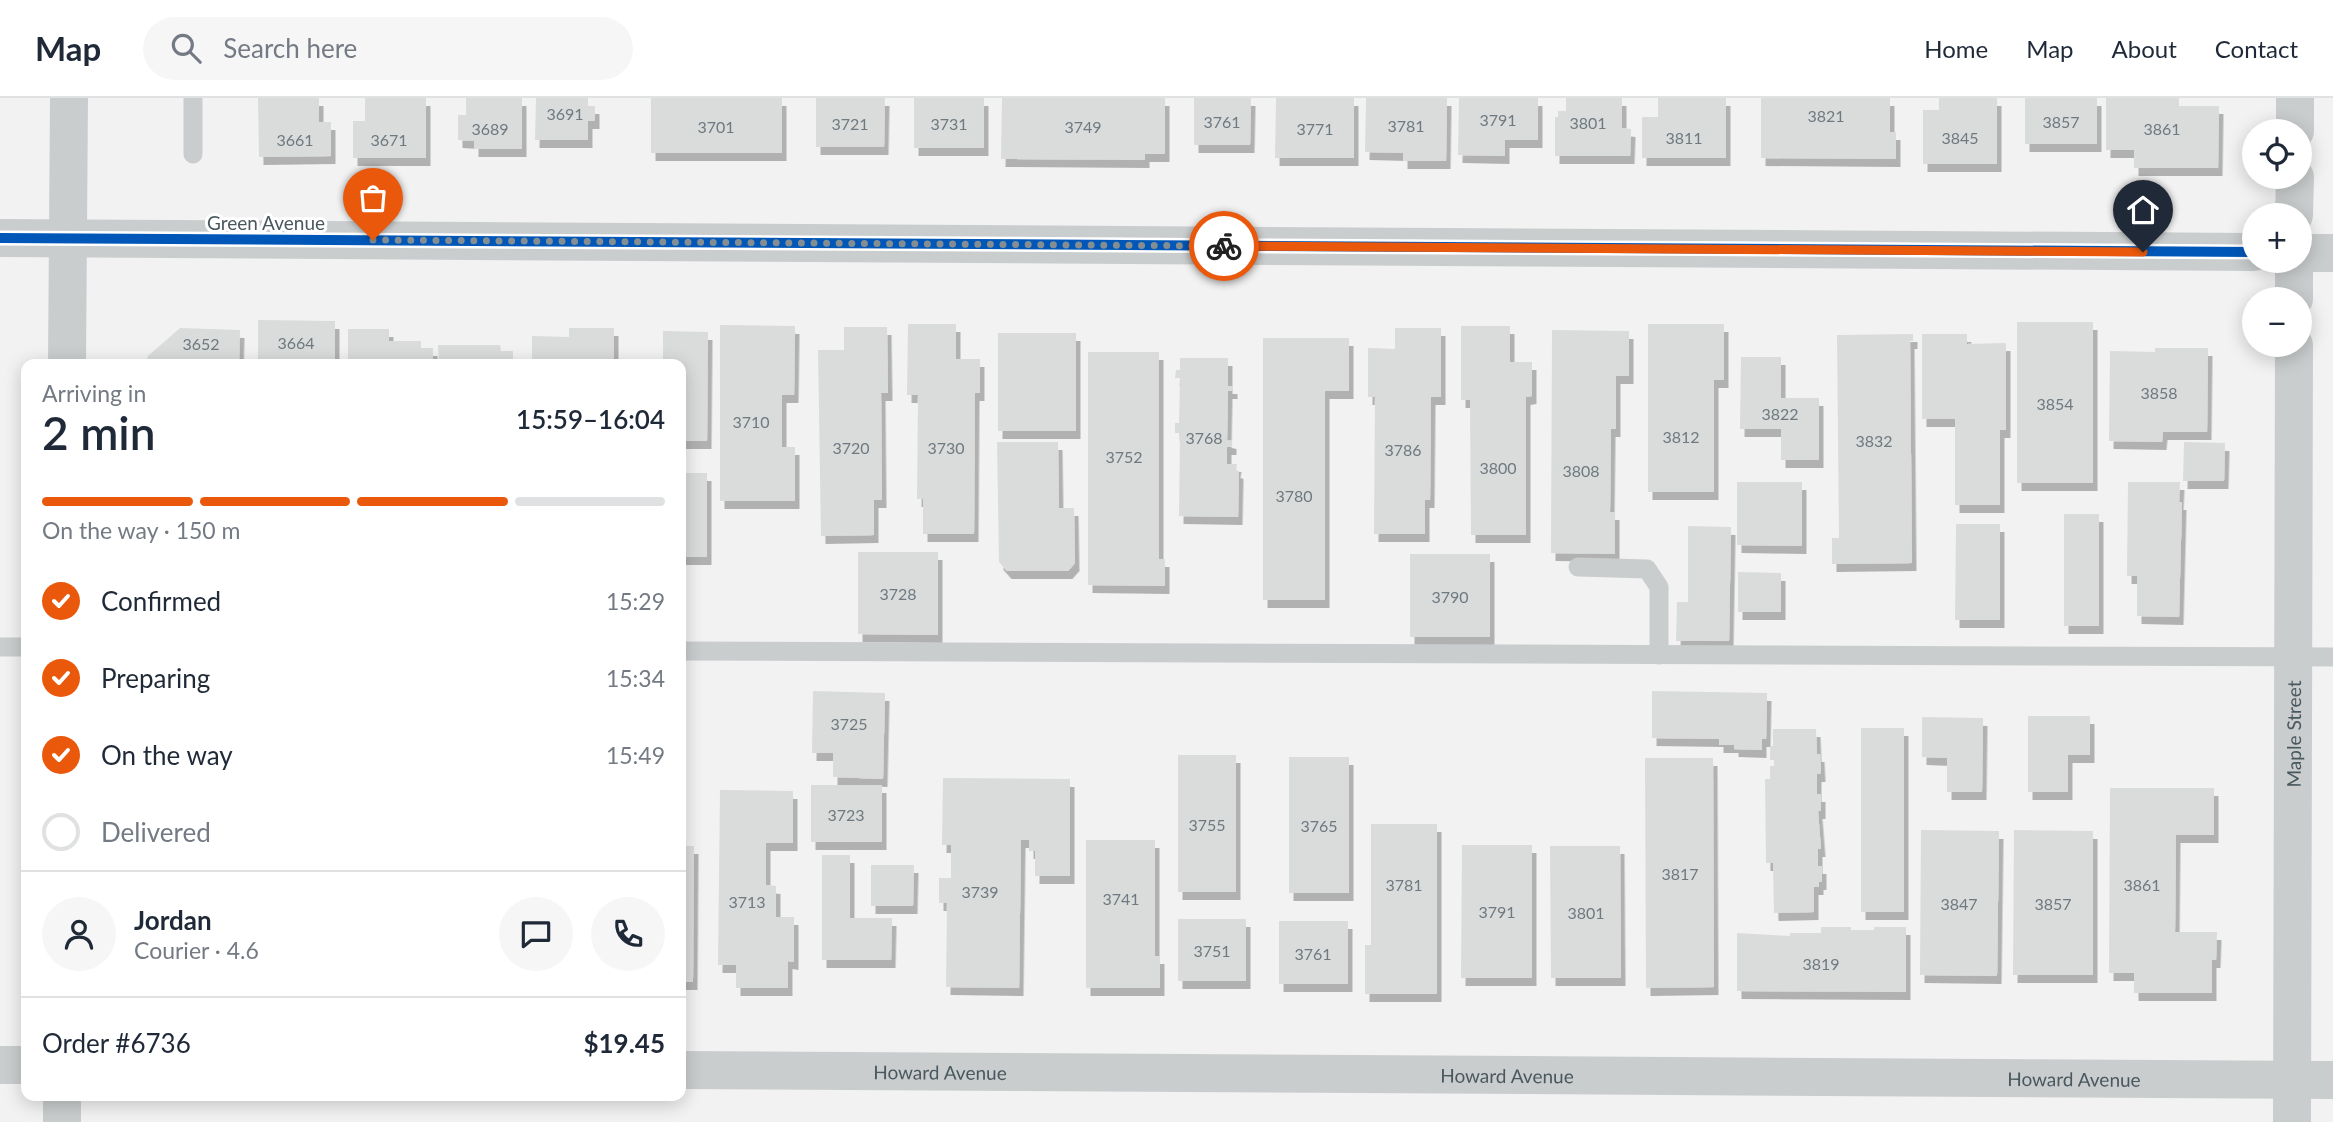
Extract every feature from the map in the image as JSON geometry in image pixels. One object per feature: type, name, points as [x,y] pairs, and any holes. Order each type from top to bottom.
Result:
[{"type":"street","points":[[67,359],[69,98]]},
{"type":"street","points":[[2295,98],[2295,119]]},
{"type":"street","name":"Green Avenue","points":[[0,238],[2242,252]]},
{"type":"street","points":[[2312,253],[2333,253]]},
{"type":"street","name":"Maple Street","points":[[2292,1122],[2294,357]]},
{"type":"street","points":[[0,1065],[21,1065]]},
{"type":"street","name":"Howard Avenue","points":[[686,1070],[2333,1080]]},
{"type":"street","points":[[62,1101],[62,1122]]},
{"type":"lane","points":[[192,154],[193,98]]},
{"type":"lane","points":[[1578,567],[1647,569],[1659,587],[1659,655]]},
{"type":"lane","points":[[0,647],[21,647]]},
{"type":"lane","points":[[686,651],[2333,657]]},
{"type":"building","points":[[258,98],[319,98],[319,122],[331,122],[331,156],[259,157]]},
{"type":"building","points":[[365,98],[426,98],[426,158],[353,158],[353,121],[365,121]]},
{"type":"building","points":[[466,98],[522,98],[522,149],[474,149],[474,141],[458,140],[458,115],[466,115]]},
{"type":"building","points":[[536,98],[588,98],[588,106],[595,106],[595,121],[588,121],[588,140],[535,140]]},
{"type":"building","points":[[651,98],[782,98],[782,153],[651,153]]},
{"type":"building","points":[[816,98],[885,98],[884,147],[816,147]]},
{"type":"building","points":[[914,98],[984,98],[984,148],[914,148]]},
{"type":"building","points":[[1002,98],[1165,98],[1165,154],[1145,154],[1145,160],[1001,159]]},
{"type":"building","points":[[1194,98],[1251,98],[1250,145],[1194,145]]},
{"type":"building","points":[[1276,98],[1354,98],[1354,158],[1275,158]]},
{"type":"building","points":[[1366,98],[1447,98],[1446,161],[1403,161],[1403,153],[1365,152]]},
{"type":"building","points":[[1459,98],[1538,98],[1538,140],[1505,140],[1505,156],[1458,155]]},
{"type":"building","points":[[1566,98],[1622,98],[1622,128],[1631,129],[1630,156],[1555,156],[1555,117],[1558,117],[1558,111],[1566,111]]},
{"type":"building","points":[[1658,98],[1726,98],[1726,158],[1642,158],[1642,117],[1658,117]]},
{"type":"building","points":[[1761,98],[1890,98],[1890,132],[1896,132],[1896,159],[1761,158]]},
{"type":"building","points":[[1939,98],[1997,98],[1997,164],[1923,164],[1923,110],[1939,110]]},
{"type":"building","points":[[2025,98],[2097,98],[2097,144],[2025,144]]},
{"type":"building","points":[[2106,98],[2179,98],[2179,106],[2219,106],[2218,168],[2134,168],[2134,150],[2106,150]]},
{"type":"building","points":[[258,320],[335,321],[335,359],[258,359]]},
{"type":"building","points":[[2017,322],[2093,322],[2093,483],[2017,483]]},
{"type":"building","points":[[908,324],[956,324],[956,359],[980,359],[980,393],[975,393],[974,534],[923,534],[923,499],[917,499],[918,395],[907,395]]},
{"type":"building","points":[[1648,324],[1724,324],[1724,380],[1714,380],[1714,492],[1648,492]]},
{"type":"building","points":[[720,325],[795,326],[794,395],[782,395],[782,447],[795,447],[795,501],[720,501]]},
{"type":"building","points":[[1461,326],[1510,326],[1510,362],[1532,362],[1532,396],[1526,397],[1526,535],[1471,535],[1470,400],[1461,400]]},
{"type":"building","points":[[844,327],[887,327],[888,393],[881,393],[882,500],[874,500],[874,535],[821,536],[818,350],[844,350]]},
{"type":"building","points":[[180,328],[240,330],[239,359],[147,359]]},
{"type":"building","points":[[569,328],[614,328],[614,359],[532,359],[532,336],[569,337]]},
{"type":"building","points":[[1395,328],[1441,328],[1441,397],[1431,397],[1430,500],[1425,500],[1425,534],[1374,534],[1375,397],[1368,397],[1368,348],[1395,349]]},
{"type":"building","points":[[348,329],[389,329],[389,341],[421,341],[421,348],[433,348],[433,359],[348,359]]},
{"type":"building","points":[[1552,330],[1629,331],[1629,376],[1616,376],[1616,429],[1611,429],[1610,512],[1615,512],[1615,554],[1551,553]]},
{"type":"building","points":[[663,331],[708,332],[707,441],[686,441],[686,359],[663,359]]},
{"type":"building","points":[[998,333],[1076,333],[1076,431],[998,431]]},
{"type":"building","points":[[1913,334],[1913,341],[1910,341],[1912,563],[1832,564],[1832,538],[1839,538],[1837,335]]},
{"type":"building","points":[[1922,334],[1967,334],[1967,344],[2006,343],[2006,430],[2000,430],[2000,505],[1955,505],[1955,419],[1922,419]]},
{"type":"building","points":[[1263,338],[1349,338],[1349,391],[1325,391],[1325,600],[1263,600]]},
{"type":"building","points":[[438,345],[500,345],[501,351],[513,351],[513,359],[439,359]]},
{"type":"building","points":[[2155,348],[2208,348],[2207,432],[2163,432],[2162,442],[2109,441],[2110,351],[2155,352]]},
{"type":"building","points":[[1088,352],[1159,352],[1159,559],[1165,559],[1165,586],[1088,585]]},
{"type":"building","points":[[1741,357],[1781,357],[1781,398],[1819,398],[1819,460],[1781,460],[1781,429],[1740,429]]},
{"type":"building","points":[[1180,358],[1228,358],[1228,386],[1233,386],[1233,391],[1228,391],[1227,440],[1232,441],[1232,447],[1227,447],[1227,464],[1237,464],[1236,470],[1239,471],[1238,517],[1179,516],[1180,433],[1175,433],[1175,423],[1179,423],[1180,378],[1175,378],[1176,370],[1180,370]]},
{"type":"building","points":[[997,442],[1058,442],[1059,508],[1074,508],[1075,563],[1068,571],[1007,571],[999,562]]},
{"type":"building","points":[[2184,442],[2225,443],[2224,481],[2183,481]]},
{"type":"building","points":[[686,473],[707,473],[707,557],[686,557]]},
{"type":"building","points":[[1737,482],[1802,482],[1802,546],[1737,545]]},
{"type":"building","points":[[2128,482],[2180,482],[2179,502],[2182,502],[2179,617],[2137,616],[2137,576],[2127,576]]},
{"type":"building","points":[[2064,514],[2099,514],[2099,626],[2064,626]]},
{"type":"building","points":[[1956,524],[2000,524],[2000,620],[1955,620]]},
{"type":"building","points":[[1688,526],[1731,527],[1729,641],[1676,641],[1677,602],[1688,602]]},
{"type":"building","points":[[858,552],[938,552],[938,635],[858,634]]},
{"type":"building","points":[[1410,554],[1490,554],[1490,637],[1410,637]]},
{"type":"building","points":[[1738,572],[1781,573],[1781,612],[1738,612]]},
{"type":"building","points":[[813,691],[885,693],[883,779],[833,777],[833,753],[812,753]]},
{"type":"building","points":[[1652,691],[1767,693],[1766,739],[1762,739],[1762,750],[1734,749],[1734,745],[1719,745],[1719,739],[1652,738]]},
{"type":"building","points":[[2028,716],[2090,716],[2090,755],[2068,755],[2068,792],[2028,792]]},
{"type":"building","points":[[1922,717],[1983,718],[1982,792],[1947,792],[1947,758],[1922,757]]},
{"type":"building","points":[[1861,728],[1904,728],[1904,912],[1861,912]]},
{"type":"building","points":[[1773,729],[1816,729],[1821,774],[1817,774],[1817,794],[1821,794],[1821,811],[1818,811],[1821,849],[1818,849],[1818,866],[1822,866],[1822,882],[1819,882],[1819,887],[1814,887],[1814,912],[1774,913],[1773,863],[1766,863],[1765,779],[1770,779],[1770,766],[1774,766],[1774,760],[1770,760]]},
{"type":"building","points":[[1178,755],[1236,755],[1236,892],[1178,892]]},
{"type":"building","points":[[1289,757],[1349,757],[1349,893],[1289,893]]},
{"type":"building","points":[[1645,758],[1713,758],[1714,987],[1646,988]]},
{"type":"building","points":[[943,778],[1070,779],[1070,876],[1035,876],[1035,851],[1029,851],[1029,840],[1021,840],[1019,988],[946,987],[947,903],[939,903],[939,878],[951,878],[951,845],[942,845]]},
{"type":"building","points":[[811,785],[882,785],[882,842],[811,842]]},
{"type":"building","points":[[2110,788],[2214,788],[2214,835],[2176,835],[2175,932],[2217,932],[2216,960],[2212,960],[2212,993],[2134,993],[2134,973],[2109,973]]},
{"type":"building","points":[[720,790],[793,791],[793,843],[766,843],[766,885],[776,886],[776,917],[794,917],[794,962],[788,961],[788,988],[736,988],[736,965],[718,965]]},
{"type":"building","points":[[1371,824],[1437,824],[1437,994],[1365,994],[1365,945],[1371,945]]},
{"type":"building","points":[[1921,830],[1999,831],[1997,976],[1920,975]]},
{"type":"building","points":[[2014,830],[2093,831],[2093,975],[2013,975]]},
{"type":"building","points":[[1086,840],[1155,840],[1155,956],[1160,956],[1160,988],[1086,988]]},
{"type":"building","points":[[1462,845],[1532,845],[1532,978],[1461,978]]},
{"type":"building","points":[[686,846],[694,846],[693,982],[686,982]]},
{"type":"building","points":[[1550,846],[1620,846],[1621,978],[1551,978]]},
{"type":"building","points":[[822,855],[850,855],[850,918],[892,918],[891,960],[822,960]]},
{"type":"building","points":[[871,865],[914,865],[913,906],[871,906]]},
{"type":"building","points":[[1178,919],[1246,919],[1246,981],[1178,981]]},
{"type":"building","points":[[1279,921],[1348,921],[1348,984],[1279,984]]},
{"type":"building","points":[[1821,927],[1874,930],[1874,927],[1906,927],[1906,992],[1737,991],[1737,933],[1790,936],[1790,933],[1821,933]]},
{"type":"cycle path","points":[[0,238],[2242,252]]},
{"type":"way so far","points":[[373,240],[1224,246]]},
{"type":"route","points":[[1224,246],[2143,252]]}]
